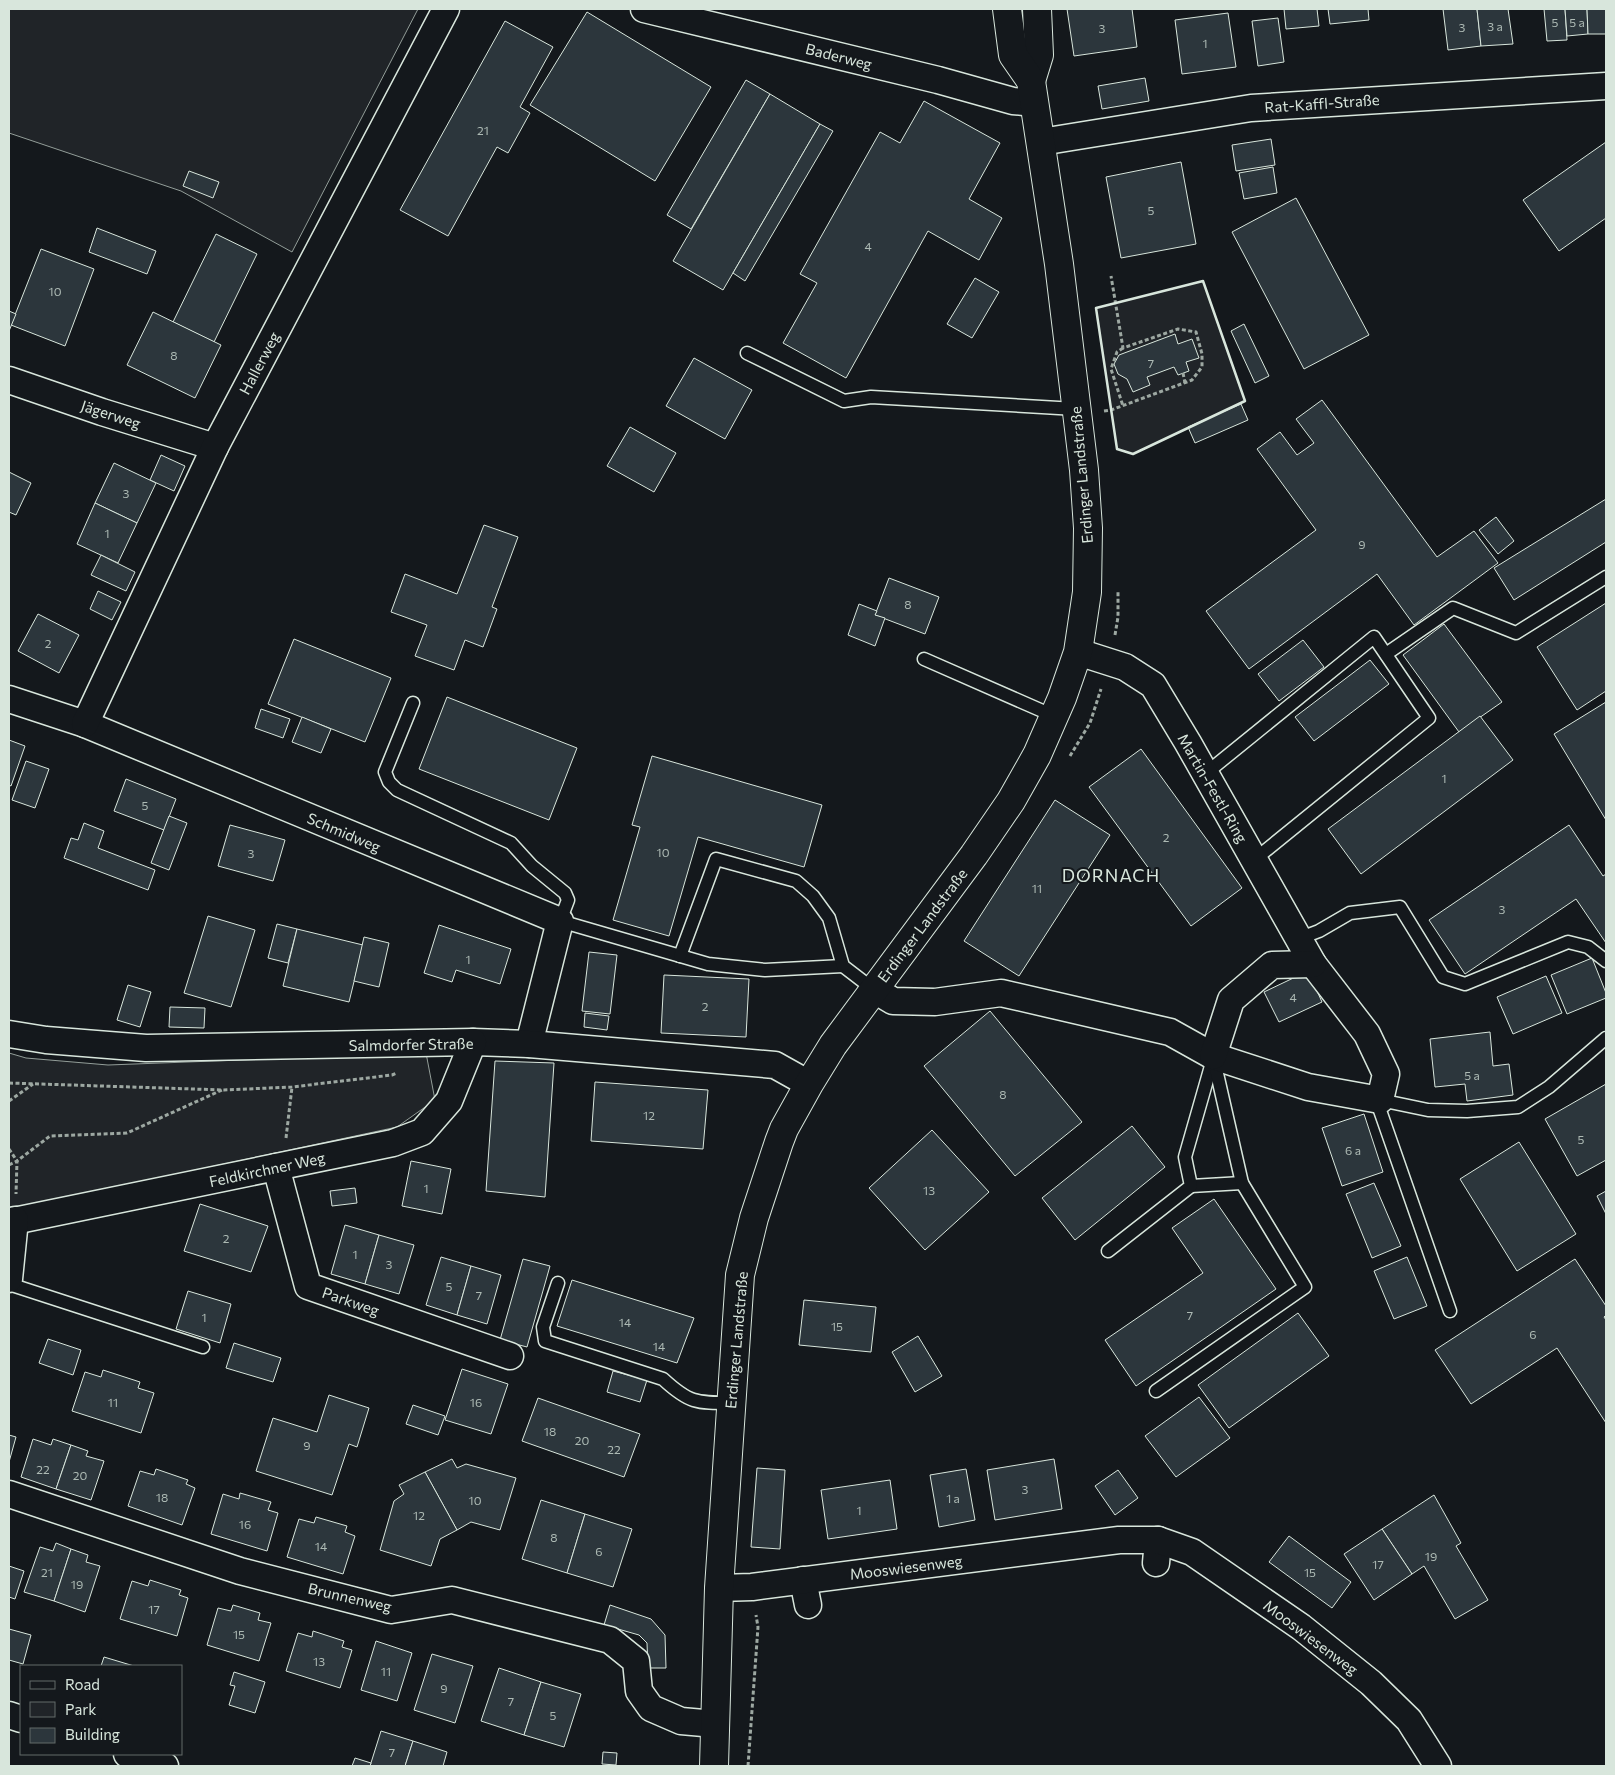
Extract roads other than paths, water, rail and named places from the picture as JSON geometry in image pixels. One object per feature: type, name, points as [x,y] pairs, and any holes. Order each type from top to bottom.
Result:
[{"type":"street","name":"Hallerweg","points":[[85,724],[215,447],[446,9]]},
{"type":"street","name":"Baderweg","points":[[644,9],[938,80],[1013,101],[1033,92]]},
{"type":"street","name":"Erdinger Landstraße","points":[[1007,9],[1013,55],[1033,92]]},
{"type":"street","name":"Erdinger Landstraße","points":[[714,1766],[719,1588],[740,1275],[754,1218],[784,1129],[809,1084],[832,1045],[974,855],[1011,801],[1037,755],[1078,652],[1087,592],[1088,528],[1084,470],[1059,264],[1033,92],[1039,55],[1037,9]]},
{"type":"street","name":"Rat-Kaffl-Straße","points":[[1040,142],[1251,108],[1606,86]]},
{"type":"street","name":"Jägerweg","points":[[9,380],[102,412],[215,447]]},
{"type":"street","name":"Martin-Festl-Ring","points":[[1078,652],[1125,667],[1153,685],[1313,964],[1367,1034],[1386,1074],[1378,1100]]},
{"type":"street","name":"Schmidweg","points":[[9,699],[85,724],[560,922]]},
{"type":"street","points":[[529,1044],[560,922]]},
{"type":"street","points":[[1213,1056],[1231,1000],[1272,965],[1313,964]]},
{"type":"street","points":[[873,989],[893,1001],[935,1002],[1002,992],[1170,1032],[1213,1056],[1308,1087],[1378,1100]]},
{"type":"street","name":"Salmdorfer Straße","points":[[9,1034],[46,1040],[146,1048],[473,1042],[529,1044],[775,1065],[809,1084]]},
{"type":"street","name":"Feldkirchner Weg","points":[[12,1221],[393,1143],[422,1132],[449,1101],[473,1042]]},
{"type":"street","name":"Parkweg","points":[[279,1166],[308,1286],[510,1356]]},
{"type":"street","points":[[9,1279],[12,1221]]},
{"type":"street","name":"Brunnenweg","points":[[9,1494],[240,1570],[391,1610],[452,1600],[610,1640],[636,1661],[639,1690],[651,1708],[680,1721],[715,1724]]},
{"type":"street","name":"Mooswiesenweg","points":[[719,1588],[752,1587],[805,1593],[1120,1540],[1157,1551],[1192,1552],[1301,1627],[1371,1683],[1409,1720],[1438,1766]]},
{"type":"street","points":[[130,1755],[165,1766]]},
{"type":"lane","points":[[747,353],[844,401],[871,398],[1076,409]]},
{"type":"lane","points":[[1386,654],[1453,608],[1516,633],[1606,578]]},
{"type":"lane","points":[[1205,774],[1374,637],[1429,718],[1254,860]]},
{"type":"lane","points":[[924,659],[1054,716]]},
{"type":"lane","points":[[413,703],[385,772],[389,782],[397,790],[511,842],[532,866],[565,893],[568,900],[560,922],[708,964],[765,970],[843,966]]},
{"type":"lane","points":[[680,956],[716,859],[796,881],[813,896],[829,918],[843,966],[873,989]]},
{"type":"lane","points":[[1298,939],[1319,931],[1350,913],[1400,907],[1443,977],[1465,984],[1568,942],[1588,947],[1606,961]]},
{"type":"lane","points":[[1378,1100],[1428,1110],[1467,1111],[1518,1107],[1549,1087],[1606,1038]]},
{"type":"lane","points":[[1156,1391],[1305,1287],[1242,1184],[1213,1056]]},
{"type":"lane","points":[[1191,1186],[1185,1157],[1213,1056]]},
{"type":"lane","points":[[1378,1100],[1450,1311]]},
{"type":"lane","points":[[1108,1251],[1191,1186],[1242,1184]]},
{"type":"lane","points":[[558,1283],[543,1327],[545,1342],[663,1379],[675,1391],[689,1400],[702,1403],[731,1403]]},
{"type":"lane","points":[[9,1284],[203,1347]]},
{"type":"district","name":"DORNACH","points":[[1111,875]]}]
